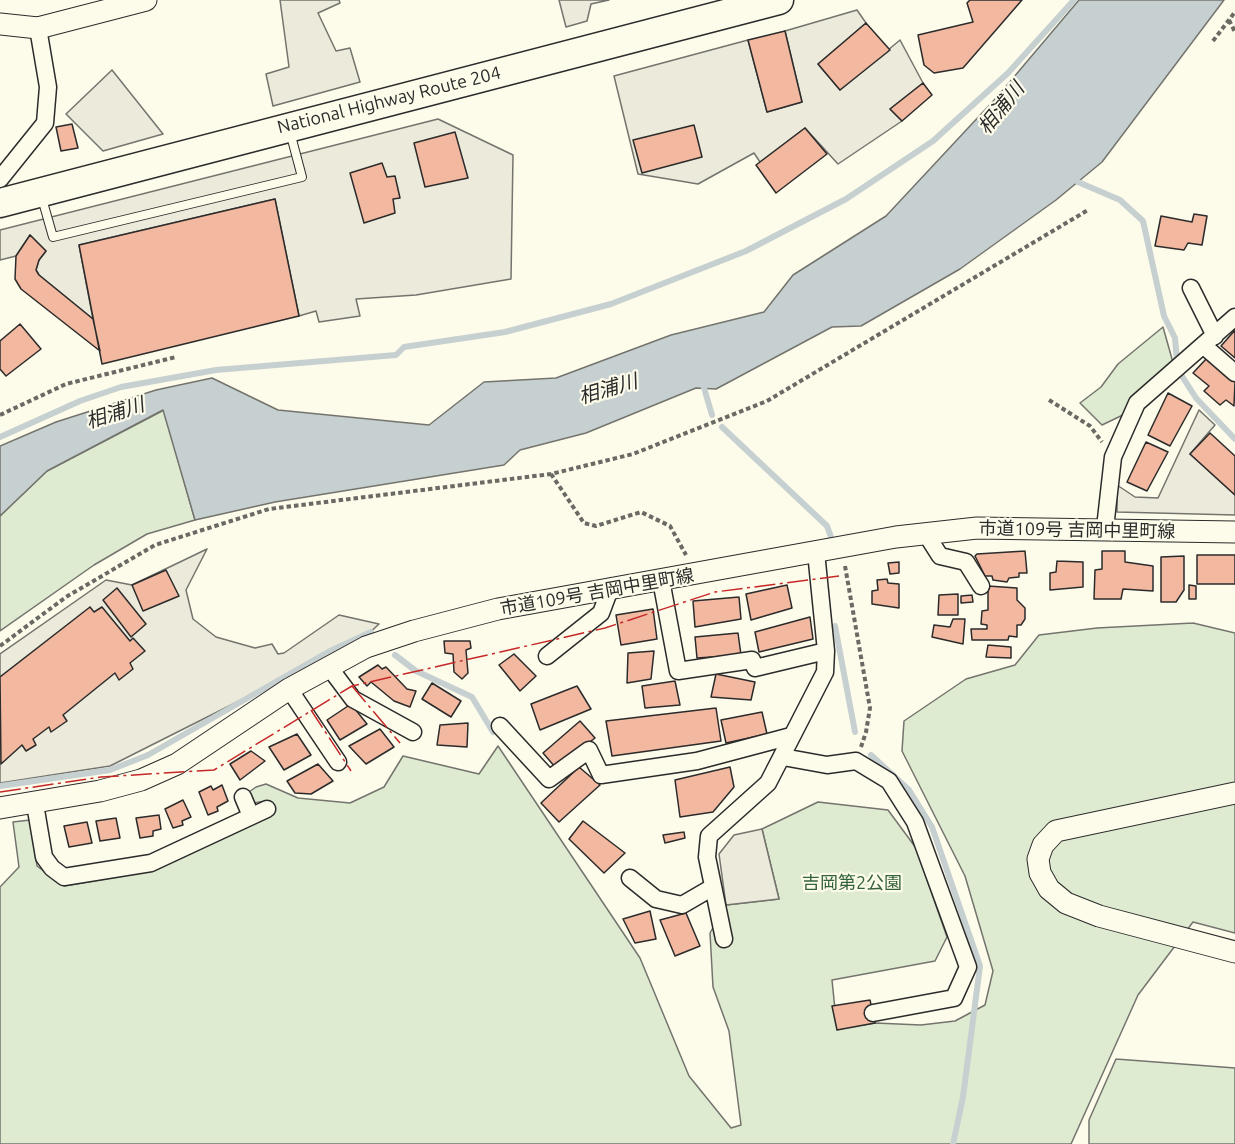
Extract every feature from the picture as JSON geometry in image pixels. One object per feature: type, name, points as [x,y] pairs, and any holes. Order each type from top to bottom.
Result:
[{"type":"highway","name":"National Highway Route 204","points":[[0,203],[779,0]]},
{"type":"street","points":[[0,24],[38,28],[146,0]]},
{"type":"street","points":[[0,179],[45,123],[48,87],[38,28]]},
{"type":"street","points":[[1191,288],[1209,341],[1235,372]]},
{"type":"street","points":[[1105,528],[1113,457],[1137,403],[1235,317]]},
{"type":"street","name":"市道109号 吉岡中里町線","points":[[0,808],[35,804],[141,780],[177,764],[289,689],[366,647],[414,630],[498,609],[816,552],[977,528],[1105,528],[1235,532]]},
{"type":"street","points":[[926,534],[940,556],[966,562],[981,586]]},
{"type":"street","points":[[724,939],[707,857],[710,836],[768,783],[825,672],[826,651],[816,552]]},
{"type":"street","points":[[661,580],[678,671],[752,660],[755,668],[826,651]]},
{"type":"street","points":[[547,656],[601,614],[610,589]]},
{"type":"street","points":[[329,667],[353,699],[413,732]]},
{"type":"street","points":[[289,689],[338,762]]},
{"type":"street","points":[[500,726],[549,779],[589,750],[601,775],[697,761],[791,736]]},
{"type":"street","points":[[783,757],[827,765],[856,761],[889,781],[915,822],[968,967],[954,998],[873,1013]]},
{"type":"street","points":[[1235,793],[1056,831],[1042,845],[1038,858],[1040,873],[1049,889],[1066,903],[1099,916],[1235,952]]},
{"type":"street","points":[[243,797],[251,816]]},
{"type":"street","points":[[35,804],[44,857],[52,868],[64,877],[152,863],[267,808]]},
{"type":"street","points":[[630,878],[656,899],[682,905],[713,887]]},
{"type":"lane","points":[[40,192],[53,237],[302,177],[289,126]]},
{"type":"path","points":[[1213,41],[1235,12]]},
{"type":"path","points":[[1229,20],[1235,32]]},
{"type":"path","points":[[0,646],[66,597],[155,545],[269,509],[551,474],[633,454],[767,400],[1088,210]]},
{"type":"path","points":[[0,416],[66,384],[177,357]]},
{"type":"path","points":[[1049,400],[1090,426],[1113,457]]},
{"type":"path","points":[[551,474],[584,523],[596,526],[641,512],[670,526],[685,549],[691,575]]},
{"type":"path","points":[[841,548],[870,708],[867,732],[856,761]]},
{"type":"green space","points":[[1163,327],[1174,366],[1127,413],[1102,425],[1080,403],[1101,387],[1118,364]]},
{"type":"green space","points":[[164,410],[195,520],[147,534],[94,565],[0,631],[0,516],[47,471]]},
{"type":"green space","name":"吉岡第2公園","points":[[1193,623],[1235,633],[1235,933],[1193,922],[1138,995],[1071,1144],[0,1144],[0,887],[19,867],[13,822],[30,820],[37,866],[64,886],[152,871],[269,814],[265,801],[254,803],[249,792],[256,787],[266,784],[298,798],[350,803],[384,787],[403,756],[479,774],[498,746],[640,958],[689,1076],[731,1128],[741,1125],[729,1031],[713,987],[710,933],[726,905],[779,899],[762,829],[818,802],[888,810],[916,848],[947,937],[935,961],[832,980],[837,1029],[875,1023],[921,1025],[955,1021],[985,1005],[993,971],[965,876],[902,751],[904,721],[966,679],[1015,665],[1039,635],[1097,628]]},
{"type":"green space","points":[[1116,1059],[1235,1068],[1235,1144],[1089,1144],[1089,1120]]},
{"type":"shaded area","points":[[280,0],[339,0],[340,3],[318,13],[336,51],[350,48],[360,82],[273,106],[266,74],[289,67]]},
{"type":"shaded area","points":[[559,0],[609,0],[591,4],[587,21],[566,27]]},
{"type":"shaded area","points":[[857,10],[866,23],[818,64],[840,90],[900,40],[923,83],[890,109],[902,121],[838,164],[805,128],[760,162],[754,153],[698,184],[638,174],[614,76],[748,40],[767,112],[802,102],[785,31]]},
{"type":"shaded area","points":[[112,70],[163,134],[103,151],[66,114]]},
{"type":"shaded area","points":[[438,119],[513,155],[511,279],[416,295],[356,299],[360,316],[319,322],[316,311],[299,316],[275,199],[79,245],[93,319],[39,275],[36,270],[39,260],[46,251],[30,235],[16,256],[0,260],[0,230]]},
{"type":"shaded area","points":[[1199,410],[1215,425],[1190,454],[1235,495],[1235,515],[1117,512],[1117,485],[1135,497],[1158,498]]},
{"type":"shaded area","points":[[207,549],[186,590],[193,619],[216,637],[255,648],[272,644],[278,654],[284,653],[339,615],[379,624],[364,638],[110,766],[0,783],[0,654],[106,580],[132,585]]},
{"type":"shaded area","points":[[762,829],[779,899],[726,905],[719,854],[734,835]]},
{"type":"water","name":"相浦川","points":[[1079,0],[1224,0],[1102,162],[1056,200],[960,269],[861,326],[832,327],[716,389],[696,388],[586,433],[520,450],[504,465],[275,502],[195,520],[163,410],[47,471],[0,516],[0,446],[56,422],[156,390],[212,378],[278,410],[429,425],[484,382],[556,378],[671,335],[764,312],[793,275],[886,216],[997,97]]},
{"type":"building","points":[[970,0],[1022,0],[963,68],[934,73],[924,65],[918,35],[973,22],[967,3]]},
{"type":"building","points":[[866,23],[890,50],[840,90],[818,64]]},
{"type":"building","points":[[785,31],[802,102],[767,112],[748,40]]},
{"type":"building","points":[[923,83],[932,95],[902,121],[890,109]]},
{"type":"building","points":[[72,124],[78,148],[61,151],[56,127]]},
{"type":"building","points":[[694,125],[702,157],[642,173],[633,140]]},
{"type":"building","points":[[805,128],[827,154],[776,193],[756,165]]},
{"type":"building","points":[[455,132],[468,178],[425,187],[414,143]]},
{"type":"building","points":[[382,163],[387,177],[395,176],[400,198],[393,199],[395,213],[364,223],[350,173]]},
{"type":"building","points":[[275,199],[299,316],[102,364],[79,245]]},
{"type":"building","points":[[1194,214],[1207,216],[1202,245],[1188,243],[1184,250],[1155,246],[1161,216],[1192,222]]},
{"type":"building","points":[[30,235],[46,251],[39,260],[36,270],[39,275],[93,319],[100,351],[21,289],[15,279],[16,256]]},
{"type":"building","points":[[20,324],[41,349],[6,376],[0,369],[0,341]]},
{"type":"building","points":[[1235,330],[1235,358],[1221,346]]},
{"type":"building","points":[[1207,358],[1235,382],[1234,406],[1226,400],[1220,405],[1204,391],[1209,386],[1193,373]]},
{"type":"building","points":[[1168,393],[1192,406],[1170,446],[1148,435]]},
{"type":"building","points":[[1210,433],[1235,456],[1235,495],[1190,454]]},
{"type":"building","points":[[1146,442],[1168,452],[1147,491],[1127,482]]},
{"type":"building","points":[[1025,551],[1027,573],[1019,573],[1019,577],[1009,578],[1007,582],[993,580],[992,576],[985,576],[975,556],[977,554]]},
{"type":"building","points":[[1102,551],[1125,551],[1125,562],[1153,566],[1153,591],[1123,589],[1121,599],[1094,599],[1095,570],[1102,569]]},
{"type":"building","points":[[1197,555],[1235,555],[1235,584],[1197,584]]},
{"type":"building","points":[[1184,556],[1184,590],[1176,602],[1161,602],[1161,557]]},
{"type":"building","points":[[1057,561],[1083,562],[1083,587],[1050,590],[1050,573],[1056,572]]},
{"type":"building","points":[[899,562],[899,573],[890,574],[888,563]]},
{"type":"building","points":[[166,570],[179,596],[143,611],[132,585]]},
{"type":"building","points":[[887,579],[888,583],[899,584],[899,608],[872,604],[872,591],[878,590],[877,580]]},
{"type":"building","points":[[787,585],[792,608],[751,620],[746,594]]},
{"type":"building","points":[[1189,585],[1196,586],[1196,599],[1189,599]]},
{"type":"building","points":[[988,586],[1017,588],[1017,600],[1025,608],[1025,619],[1021,625],[1017,625],[1017,637],[1009,636],[1008,640],[972,640],[971,629],[987,629],[987,625],[981,624],[982,611],[988,610]]},
{"type":"building","points":[[117,588],[146,624],[131,637],[103,600]]},
{"type":"building","points":[[958,594],[958,615],[938,615],[939,595]]},
{"type":"building","points":[[972,595],[973,602],[961,603],[961,596]]},
{"type":"building","points":[[739,597],[741,619],[695,627],[693,601]]},
{"type":"building","points":[[90,607],[94,612],[102,607],[130,641],[133,638],[145,651],[130,663],[133,669],[119,680],[115,673],[63,715],[67,721],[51,732],[49,727],[33,739],[36,745],[26,751],[22,745],[1,764],[0,677]]},
{"type":"building","points":[[653,609],[657,639],[621,645],[616,615]]},
{"type":"building","points":[[810,617],[813,639],[759,652],[755,632]]},
{"type":"building","points":[[953,619],[965,619],[963,644],[932,637],[934,625],[950,627]]},
{"type":"building","points":[[738,633],[741,655],[697,658],[695,637]]},
{"type":"building","points":[[444,641],[470,641],[471,648],[466,650],[468,673],[462,679],[454,672],[453,654],[445,653]]},
{"type":"building","points":[[988,645],[1011,647],[1011,658],[986,657]]},
{"type":"building","points":[[654,651],[651,679],[627,683],[628,653]]},
{"type":"building","points":[[514,654],[536,676],[520,691],[499,665]]},
{"type":"building","points":[[378,665],[382,669],[386,667],[407,689],[416,691],[410,707],[394,701],[371,682],[367,686],[359,677]]},
{"type":"building","points":[[716,674],[755,682],[751,700],[711,697]]},
{"type":"building","points":[[675,681],[680,705],[645,708],[642,686]]},
{"type":"building","points":[[432,683],[461,701],[451,717],[422,699]]},
{"type":"building","points":[[577,686],[591,709],[540,730],[531,704]]},
{"type":"building","points":[[351,704],[367,724],[340,740],[327,720]]},
{"type":"building","points":[[716,708],[721,741],[612,756],[606,721]]},
{"type":"building","points":[[762,712],[767,734],[726,743],[721,720]]},
{"type":"building","points":[[580,721],[595,738],[556,768],[543,753]]},
{"type":"building","points":[[468,723],[467,747],[437,745],[440,725]]},
{"type":"building","points":[[380,729],[394,747],[366,764],[349,746]]},
{"type":"building","points":[[297,734],[311,755],[284,770],[269,747]]},
{"type":"building","points":[[251,751],[265,761],[240,780],[230,764]]},
{"type":"building","points":[[318,764],[333,781],[311,794],[295,793],[287,781]]},
{"type":"building","points":[[579,767],[600,785],[559,822],[541,803]]},
{"type":"building","points":[[730,767],[734,787],[713,812],[680,817],[675,780]]},
{"type":"building","points":[[222,785],[228,801],[217,807],[218,811],[208,815],[199,792],[211,786],[213,790]]},
{"type":"building","points":[[183,800],[191,817],[182,821],[183,825],[173,828],[165,809]]},
{"type":"building","points":[[159,815],[161,829],[153,831],[153,836],[140,838],[136,818]]},
{"type":"building","points":[[116,818],[120,838],[100,841],[96,821]]},
{"type":"building","points":[[583,821],[625,853],[604,873],[569,839]]},
{"type":"building","points":[[87,822],[92,843],[69,847],[64,826]]},
{"type":"building","points":[[684,832],[685,838],[665,843],[663,835]]},
{"type":"building","points":[[650,911],[656,939],[635,943],[623,919]]},
{"type":"building","points":[[686,913],[700,946],[675,956],[660,920]]},
{"type":"building","points":[[870,1000],[875,1023],[837,1030],[832,1006]]},
{"type":"waterway","name":"相浦川","points":[[0,437],[80,401],[121,387],[216,370],[396,355],[404,347],[505,332],[611,304],[746,251],[846,199],[933,141],[1008,73],[1074,0]]},
{"type":"waterway","points":[[1078,182],[1120,200],[1143,221],[1164,316],[1175,338],[1177,361]]},
{"type":"waterway","points":[[1180,373],[1196,398],[1235,439]]},
{"type":"waterway","points":[[702,381],[712,415]]},
{"type":"waterway","points":[[722,427],[827,526],[831,537]]},
{"type":"waterway","points":[[835,626],[855,732]]},
{"type":"waterway","points":[[0,786],[110,770],[148,755],[328,652],[371,632]]},
{"type":"waterway","points":[[395,655],[416,671],[472,697],[493,732]]},
{"type":"waterway","points":[[871,755],[909,790],[932,827],[980,966],[963,1097],[953,1144]]},
{"type":"power","points":[[0,792],[101,777],[214,770],[352,686],[605,628],[715,592],[839,576]]},
{"type":"power","points":[[352,686],[400,743]]},
{"type":"power","points":[[311,710],[351,771]]}]
